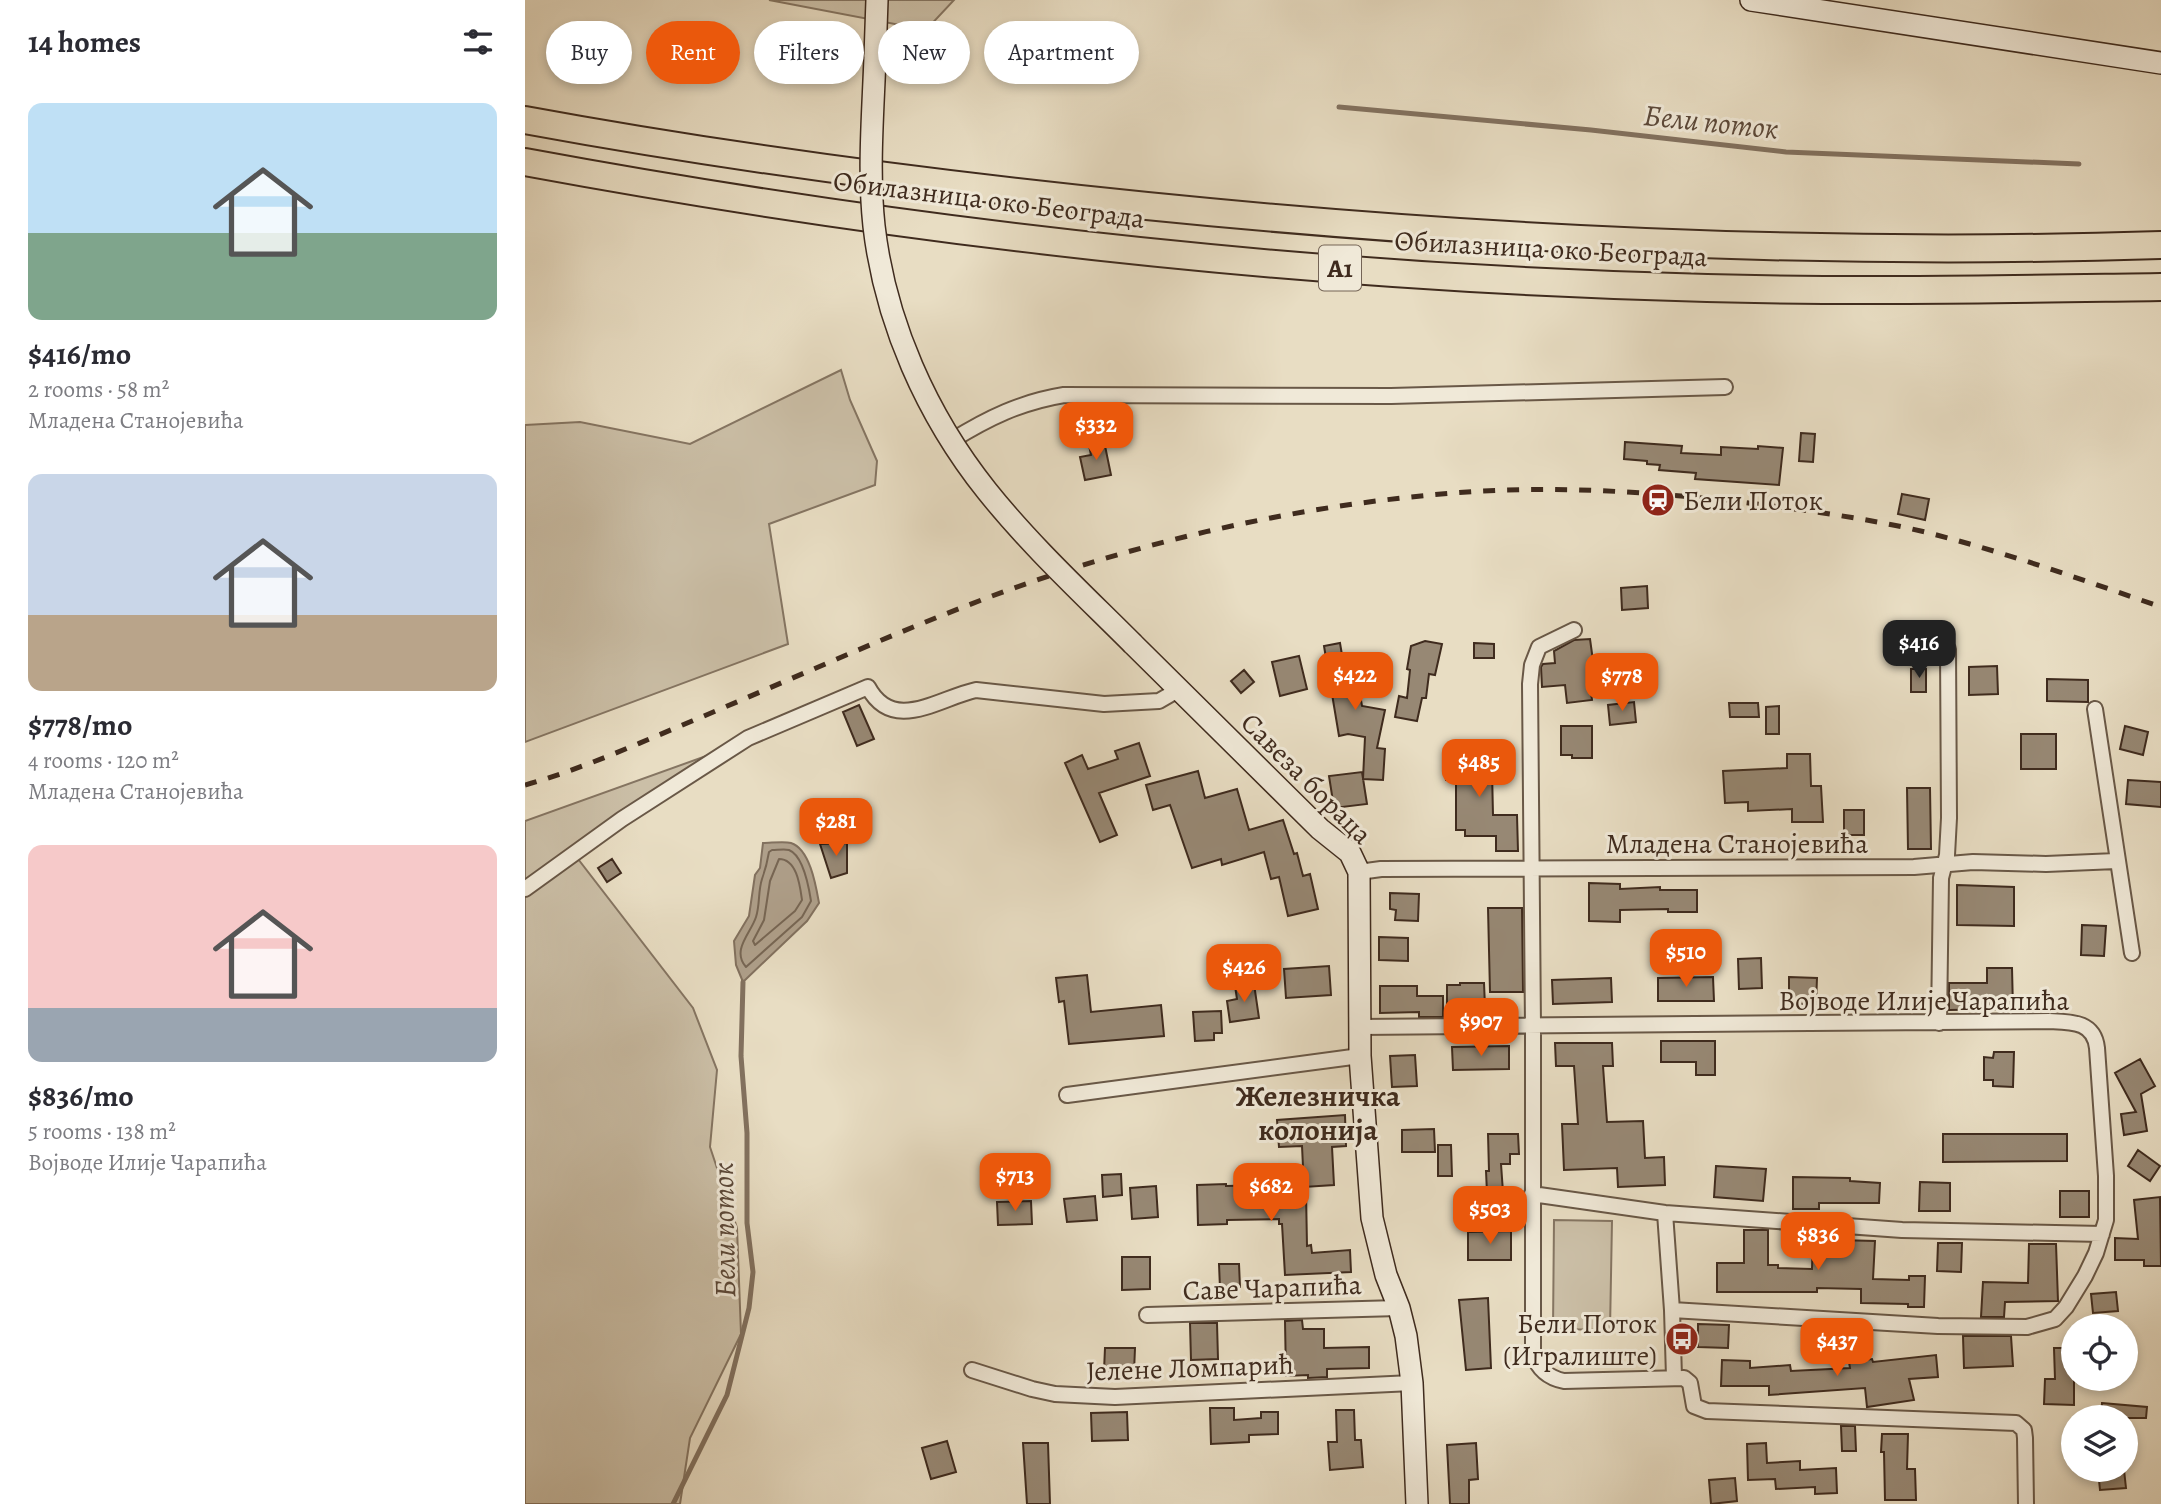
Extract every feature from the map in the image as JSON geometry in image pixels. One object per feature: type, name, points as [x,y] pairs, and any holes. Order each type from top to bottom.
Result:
[{"type":"highway","name":"Обилазница око Београда","points":[[525,120],[662,144],[983,189],[1384,227],[1543,238],[1746,246],[1970,248],[2161,245]]},
{"type":"highway","name":"Обилазница око Београда","points":[[525,162],[744,199],[955,228],[1168,253],[1350,269],[1730,289],[2161,287]]},
{"type":"street","name":"Савеза бораца","points":[[877,0],[874,225],[882,270],[899,332],[931,407],[951,442],[1009,517],[1178,690],[1321,829],[1350,853],[1359,872],[1360,1056],[1372,1218],[1386,1275],[1406,1336],[1412,1383],[1417,1504]]},
{"type":"street","points":[[1751,0],[2161,63]]},
{"type":"street","points":[[951,442],[996,414],[1064,395],[1391,396],[1725,387]]},
{"type":"street","points":[[1574,630],[1539,647],[1532,665],[1530,684],[1533,1354],[1539,1366],[1550,1376],[1564,1381],[1684,1378],[1690,1383],[1693,1403],[1701,1410],[2016,1423],[2020,1425],[2025,1438],[2026,1504]]},
{"type":"street","points":[[1939,1023],[1941,878],[1947,855],[1949,818],[1948,649]]},
{"type":"street","points":[[525,889],[622,819],[748,738],[867,687],[877,702],[890,709],[899,710],[926,708],[977,690],[1104,704],[1159,702],[1178,690]]},
{"type":"street","points":[[2095,709],[2132,953]]},
{"type":"street","name":"Младена Станојевића","points":[[1359,872],[1381,869],[1944,866],[1973,862],[2046,864],[2116,861]]},
{"type":"street","name":"Војводе Илије Чарапића","points":[[1360,1027],[2049,1021],[2077,1023],[2089,1029],[2096,1040],[2097,1048],[2107,1208],[2097,1253],[2066,1307],[2055,1319],[2027,1327],[1926,1325],[1672,1310]]},
{"type":"street","points":[[1067,1095],[1360,1056]]},
{"type":"street","points":[[1532,1194],[1665,1213],[1902,1230],[2102,1234]]},
{"type":"street","points":[[1665,1213],[1674,1377]]},
{"type":"street","name":"Саве Чарапића","points":[[1147,1315],[1399,1308]]},
{"type":"street","name":"Јелене Ломпарић","points":[[972,1370],[1032,1390],[1115,1397],[1412,1383]]},
{"type":"shaded area","points":[[769,0],[954,0],[934,21],[879,21]]},
{"type":"shaded area","points":[[841,370],[850,400],[877,461],[875,485],[769,524],[788,644],[525,742],[525,425],[580,422],[690,444]]},
{"type":"shaded area","points":[[734,746],[575,855],[693,1008],[717,1070],[710,1147],[737,1228],[741,1334],[690,1438],[680,1504],[525,1504],[525,821]]},
{"type":"shaded area","points":[[1554,1220],[1612,1221],[1610,1330],[1553,1329]]},
{"type":"water","points":[[788,842],[798,847],[811,869],[819,903],[807,921],[743,982],[736,965],[734,941],[749,916],[763,843]]},
{"type":"building","points":[[1801,433],[1815,434],[1813,462],[1799,461]]},
{"type":"building","points":[[1104,441],[1111,475],[1085,480],[1080,457],[1091,455],[1089,445]]},
{"type":"building","points":[[1625,442],[1682,446],[1681,453],[1721,455],[1721,447],[1783,448],[1779,485],[1695,479],[1696,473],[1659,470],[1660,465],[1624,459]]},
{"type":"building","points":[[1902,494],[1929,499],[1925,520],[1898,514]]},
{"type":"building","points":[[1647,586],[1648,608],[1622,610],[1621,588]]},
{"type":"building","points":[[1590,639],[1594,668],[1588,669],[1592,700],[1567,703],[1565,685],[1542,687],[1541,667],[1543,664],[1555,663],[1554,651],[1574,640]]},
{"type":"building","points":[[1425,641],[1442,644],[1435,675],[1429,674],[1426,698],[1422,698],[1417,721],[1395,717],[1399,696],[1407,698],[1410,670],[1407,669],[1411,646]]},
{"type":"building","points":[[1340,643],[1344,667],[1355,665],[1362,706],[1385,710],[1377,748],[1385,749],[1383,780],[1363,779],[1365,737],[1348,734],[1339,736],[1324,646]]},
{"type":"building","points":[[1474,643],[1494,644],[1494,658],[1474,658]]},
{"type":"building","points":[[1299,656],[1307,689],[1280,696],[1272,662]]},
{"type":"building","points":[[1997,666],[1998,694],[1969,695],[1969,667]]},
{"type":"building","points":[[1911,669],[1926,669],[1926,692],[1911,692]]},
{"type":"building","points":[[1244,670],[1254,682],[1241,693],[1231,681]]},
{"type":"building","points":[[2047,679],[2088,680],[2088,702],[2047,701]]},
{"type":"building","points":[[1634,702],[1636,722],[1610,725],[1608,705]]},
{"type":"building","points":[[1729,703],[1758,703],[1759,717],[1730,717]]},
{"type":"building","points":[[859,705],[874,739],[857,746],[843,712]]},
{"type":"building","points":[[1779,706],[1779,734],[1766,734],[1766,707]]},
{"type":"building","points":[[1561,726],[1592,726],[1592,758],[1561,755]]},
{"type":"building","points":[[2125,726],[2148,732],[2143,755],[2120,749]]},
{"type":"building","points":[[2021,734],[2056,734],[2056,769],[2021,769]]},
{"type":"building","points":[[1139,743],[1150,776],[1099,793],[1117,835],[1100,842],[1065,763],[1082,755],[1088,769],[1118,759],[1115,751]]},
{"type":"building","points":[[1465,749],[1465,755],[1495,755],[1495,771],[1492,771],[1493,815],[1517,815],[1518,851],[1496,851],[1496,836],[1465,836],[1465,830],[1456,830],[1456,780],[1446,780],[1444,750]]},
{"type":"building","points":[[1787,754],[1810,754],[1811,786],[1821,786],[1823,822],[1792,822],[1792,809],[1748,811],[1748,802],[1725,803],[1723,771],[1787,768]]},
{"type":"building","points":[[1198,771],[1205,798],[1237,789],[1249,830],[1283,820],[1303,876],[1310,874],[1318,909],[1288,916],[1279,877],[1271,879],[1264,852],[1222,865],[1221,859],[1192,868],[1170,805],[1153,810],[1146,785]]},
{"type":"building","points":[[1362,772],[1367,804],[1334,808],[1329,776]]},
{"type":"building","points":[[2128,780],[2161,782],[2161,807],[2126,804]]},
{"type":"building","points":[[1907,788],[1930,788],[1931,849],[1908,849]]},
{"type":"building","points":[[1844,810],[1864,810],[1864,835],[1844,835]]},
{"type":"building","points":[[847,843],[847,873],[831,878],[820,844]]},
{"type":"building","points":[[612,859],[621,873],[607,882],[598,868]]},
{"type":"building","points":[[1589,883],[1620,884],[1620,889],[1660,887],[1660,890],[1697,890],[1697,912],[1668,912],[1668,909],[1620,910],[1620,922],[1589,921]]},
{"type":"building","points":[[1957,885],[2014,887],[2014,926],[1957,925]]},
{"type":"building","points":[[1390,893],[1419,894],[1418,921],[1395,920],[1396,910],[1390,909]]},
{"type":"building","points":[[1488,908],[1522,908],[1523,992],[1490,992]]},
{"type":"building","points":[[2082,925],[2106,926],[2104,956],[2081,955]]},
{"type":"building","points":[[1379,937],[1408,938],[1408,961],[1379,960]]},
{"type":"building","points":[[1761,958],[1762,988],[1739,989],[1738,959]]},
{"type":"building","points":[[1329,966],[1331,995],[1286,998],[1284,969]]},
{"type":"building","points":[[1987,968],[2012,968],[2013,1009],[1949,1010],[1949,983],[1987,983]]},
{"type":"building","points":[[1087,975],[1091,1012],[1161,1005],[1164,1036],[1069,1044],[1064,1001],[1059,1002],[1056,978]]},
{"type":"building","points":[[1713,977],[1714,1001],[1658,1001],[1658,978]]},
{"type":"building","points":[[1789,977],[1817,978],[1816,1004],[1789,1004]]},
{"type":"building","points":[[1611,978],[1612,1002],[1553,1004],[1552,980]]},
{"type":"building","points":[[1484,983],[1485,1007],[1447,1008],[1447,985]]},
{"type":"building","points":[[1254,984],[1259,1018],[1230,1022],[1227,1001],[1237,999],[1235,986]]},
{"type":"building","points":[[1380,986],[1417,986],[1417,996],[1443,996],[1443,1017],[1419,1017],[1419,1012],[1380,1013]]},
{"type":"building","points":[[1221,1011],[1222,1033],[1214,1033],[1214,1040],[1195,1041],[1193,1012]]},
{"type":"building","points":[[1661,1041],[1715,1041],[1715,1075],[1696,1075],[1696,1062],[1661,1062]]},
{"type":"building","points":[[1555,1043],[1612,1043],[1613,1066],[1603,1066],[1607,1122],[1643,1121],[1645,1158],[1664,1157],[1665,1185],[1618,1187],[1617,1168],[1564,1170],[1562,1124],[1578,1124],[1574,1066],[1556,1066]]},
{"type":"building","points":[[1509,1046],[1509,1069],[1453,1070],[1452,1047]]},
{"type":"building","points":[[1994,1052],[2014,1052],[2013,1087],[1993,1086],[1993,1080],[1984,1080],[1984,1057],[1993,1058]]},
{"type":"building","points":[[1415,1055],[1417,1086],[1392,1087],[1390,1056]]},
{"type":"building","points":[[2140,1059],[2155,1086],[2141,1094],[2147,1131],[2124,1135],[2121,1114],[2136,1112],[2115,1073]]},
{"type":"building","points":[[1345,1115],[1346,1146],[1332,1147],[1334,1185],[1304,1187],[1302,1146],[1279,1147],[1277,1120]]},
{"type":"building","points":[[1434,1129],[1435,1152],[1402,1152],[1402,1130]]},
{"type":"building","points":[[1488,1134],[1518,1134],[1519,1154],[1510,1154],[1510,1164],[1501,1164],[1503,1192],[1487,1193]]},
{"type":"building","points":[[1943,1134],[2067,1134],[2067,1161],[1943,1162]]},
{"type":"building","points":[[1438,1145],[1451,1145],[1452,1176],[1438,1176]]},
{"type":"building","points":[[2138,1150],[2160,1166],[2150,1181],[2128,1166]]},
{"type":"building","points":[[1716,1166],[1766,1169],[1763,1201],[1714,1197]]},
{"type":"building","points":[[1121,1174],[1122,1195],[1103,1197],[1102,1175]]},
{"type":"building","points":[[1793,1177],[1850,1178],[1850,1181],[1880,1183],[1879,1203],[1819,1203],[1819,1209],[1793,1209]]},
{"type":"building","points":[[1920,1182],[1950,1183],[1950,1211],[1919,1211]]},
{"type":"building","points":[[1197,1185],[1264,1185],[1264,1193],[1306,1192],[1307,1246],[1311,1245],[1312,1253],[1350,1250],[1351,1272],[1285,1275],[1282,1224],[1279,1224],[1279,1219],[1227,1220],[1227,1224],[1198,1225]]},
{"type":"building","points":[[1156,1186],[1158,1217],[1132,1219],[1130,1188]]},
{"type":"building","points":[[2060,1191],[2089,1191],[2089,1217],[2060,1217]]},
{"type":"building","points":[[1095,1196],[1097,1220],[1067,1222],[1064,1199]]},
{"type":"building","points":[[2160,1197],[2161,1266],[2144,1266],[2144,1260],[2115,1260],[2115,1238],[2138,1239],[2134,1200]]},
{"type":"building","points":[[1031,1201],[1032,1224],[998,1225],[997,1202]]},
{"type":"building","points":[[1744,1230],[1768,1230],[1768,1265],[1778,1265],[1778,1268],[1812,1269],[1813,1233],[1838,1235],[1838,1240],[1875,1241],[1873,1279],[1909,1280],[1909,1276],[1925,1276],[1924,1307],[1861,1303],[1861,1289],[1717,1292],[1717,1263],[1744,1263]]},
{"type":"building","points":[[1511,1231],[1511,1260],[1468,1260],[1468,1232]]},
{"type":"building","points":[[1938,1243],[1962,1243],[1961,1272],[1937,1271]]},
{"type":"building","points":[[2029,1244],[2056,1244],[2058,1301],[2005,1302],[2004,1317],[1981,1317],[1983,1282],[2028,1283]]},
{"type":"building","points":[[1122,1257],[1150,1257],[1150,1289],[1122,1290]]},
{"type":"building","points":[[1219,1264],[1239,1264],[1240,1287],[1220,1288]]},
{"type":"building","points":[[2116,1292],[2118,1311],[2093,1313],[2091,1294]]},
{"type":"building","points":[[1488,1298],[1491,1368],[1466,1370],[1459,1300]]},
{"type":"building","points":[[1302,1320],[1303,1329],[1324,1329],[1324,1348],[1369,1347],[1369,1368],[1327,1369],[1327,1377],[1286,1376],[1285,1321]]},
{"type":"building","points":[[1190,1323],[1217,1323],[1218,1359],[1191,1360]]},
{"type":"building","points":[[1698,1324],[1729,1325],[1728,1348],[1698,1347]]},
{"type":"building","points":[[1963,1336],[2011,1336],[2013,1366],[1964,1368]]},
{"type":"building","points":[[1105,1348],[1135,1348],[1134,1372],[1104,1371]]},
{"type":"building","points":[[2054,1348],[2061,1348],[2061,1391],[2074,1391],[2074,1405],[2044,1404],[2045,1379],[2055,1379]]},
{"type":"building","points":[[1936,1355],[1938,1377],[1909,1379],[1914,1400],[1867,1407],[1865,1388],[1769,1395],[1769,1386],[1721,1386],[1722,1360],[1750,1361],[1750,1368],[1790,1365],[1791,1371],[1850,1368],[1849,1362]]},
{"type":"building","points":[[2138,1406],[2147,1407],[2146,1418],[2138,1418]]},
{"type":"building","points":[[1210,1408],[1234,1408],[1234,1420],[1261,1418],[1261,1412],[1278,1412],[1278,1434],[1249,1435],[1249,1442],[1211,1444]]},
{"type":"building","points":[[1336,1410],[1354,1410],[1355,1440],[1361,1440],[1363,1467],[1330,1470],[1328,1442],[1337,1442]]},
{"type":"building","points":[[1127,1412],[1128,1440],[1092,1441],[1091,1413]]},
{"type":"building","points":[[1841,1426],[1855,1426],[1856,1451],[1842,1451]]},
{"type":"building","points":[[1882,1434],[1908,1434],[1907,1469],[1915,1469],[1916,1500],[1885,1500]]},
{"type":"building","points":[[947,1441],[956,1472],[931,1479],[922,1448]]},
{"type":"building","points":[[1023,1443],[1048,1443],[1050,1504],[1027,1504]]},
{"type":"building","points":[[1476,1443],[1478,1479],[1469,1480],[1469,1504],[1450,1504],[1447,1445]]},
{"type":"building","points":[[1766,1443],[1767,1463],[1800,1461],[1800,1470],[1836,1468],[1837,1493],[1815,1494],[1815,1487],[1776,1489],[1775,1479],[1748,1480],[1747,1444]]},
{"type":"building","points":[[1735,1478],[1737,1501],[1711,1504],[1709,1480]]},
{"type":"building","points":[[2099,1482],[2125,1482],[2126,1488],[2100,1490]]},
{"type":"waterway","name":"Бели поток","points":[[1339,107],[1591,130],[1786,152],[2079,164]]},
{"type":"waterway","name":"Бели поток","points":[[673,1504],[727,1395],[749,1308],[753,1272],[747,1223],[747,1133],[741,1056],[743,982]]},
{"type":"railway","points":[[525,785],[609,756],[917,626],[1051,575],[1172,540],[1234,526],[1296,513],[1420,496],[1483,491],[1592,490],[1701,498],[1830,514],[1955,540],[2161,607]]},
{"type":"place","name":"Бели Поток","points":[[1658,500]]},
{"type":"place","name":"Бели Поток (Игралиште)","points":[[1682,1339]]},
{"type":"district","name":"Железничка колонија","points":[[1318,1113]]}]
